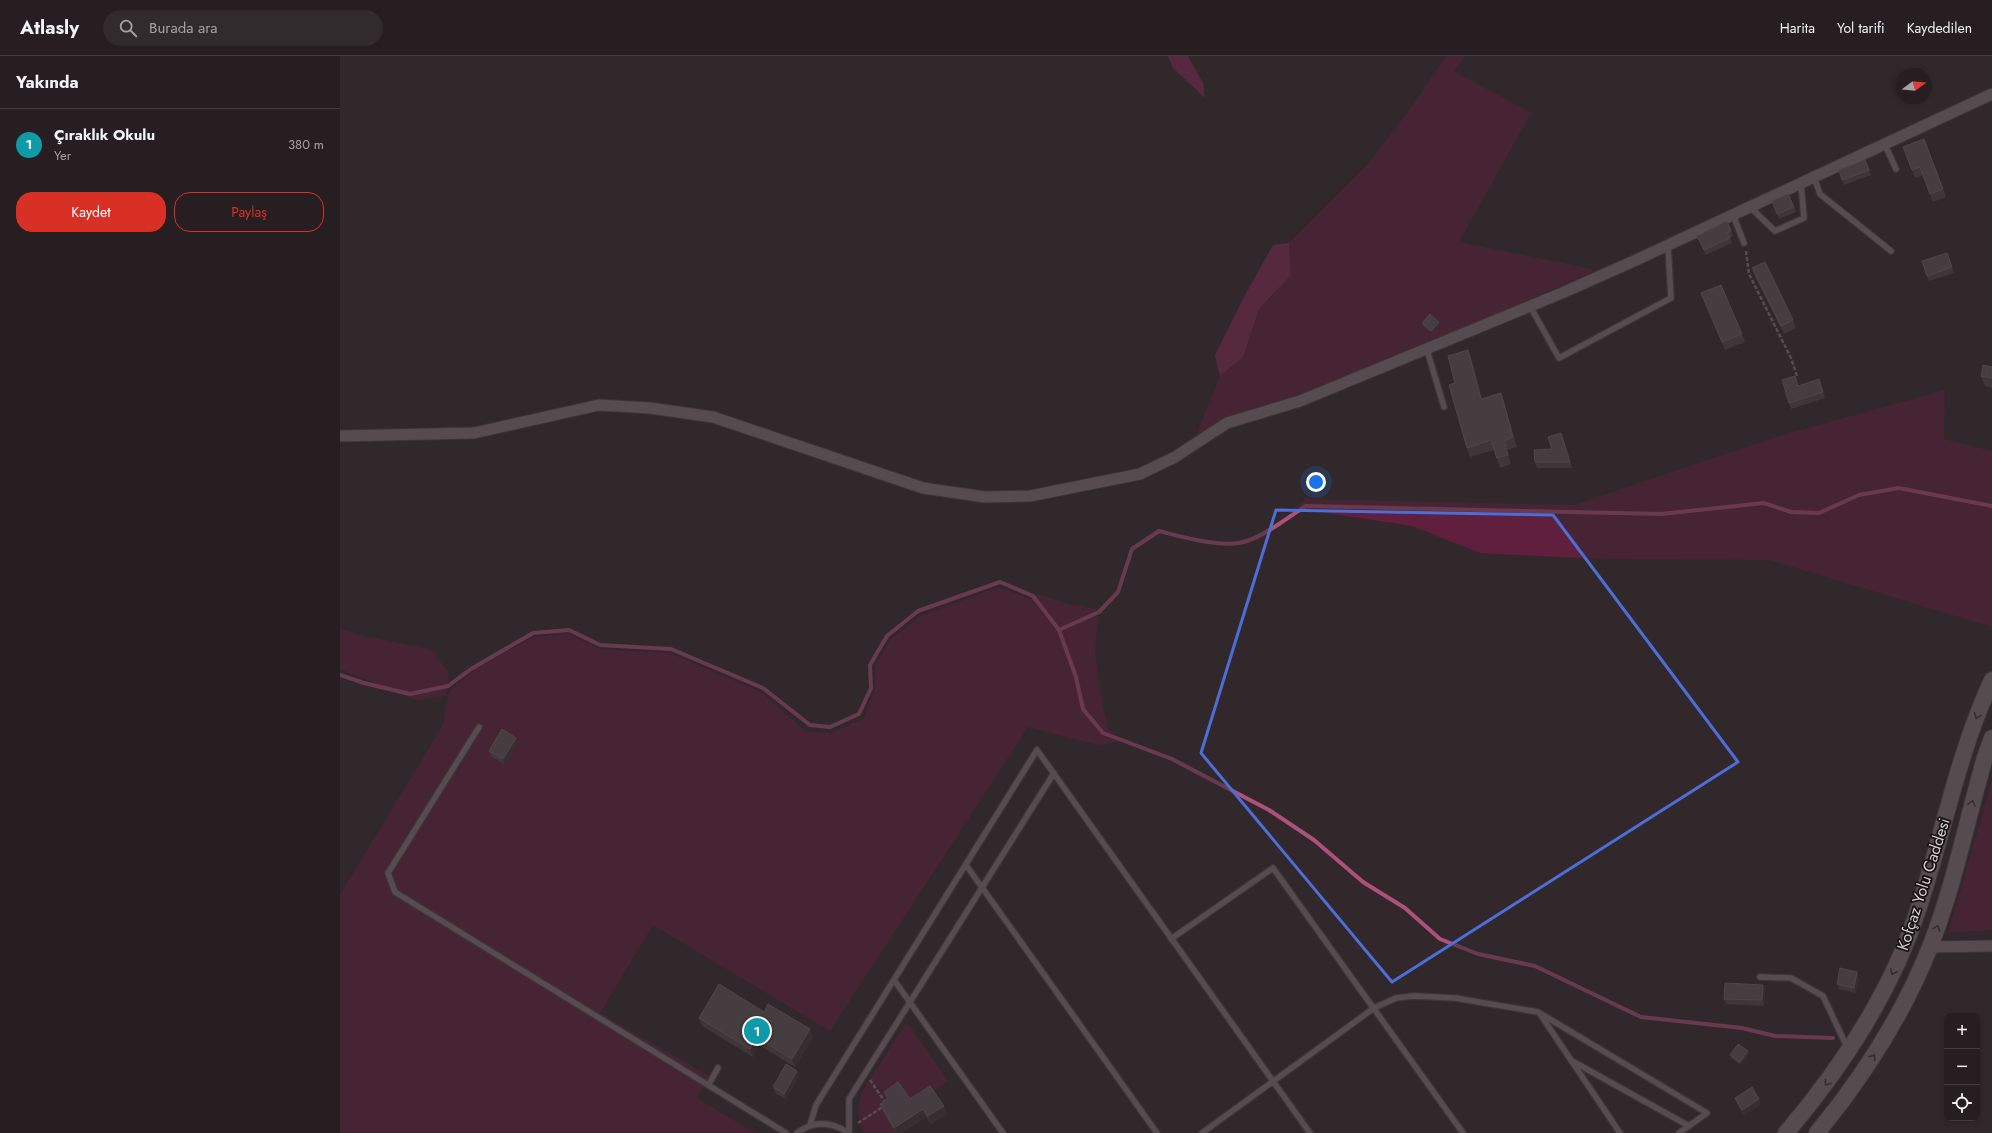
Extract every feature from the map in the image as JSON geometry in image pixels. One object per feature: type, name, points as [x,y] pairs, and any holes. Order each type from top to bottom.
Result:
[{"type":"main road","name":"Kofçaz Yolu Caddesi","points":[[1786,1133],[1827,1083],[1849,1051],[1880,997],[1900,958],[1919,909],[1967,740],[1992,680]]},
{"type":"main road","name":"Kofçaz Yolu Caddesi","points":[[1817,1133],[1842,1102],[1880,1046],[1916,979],[1930,947],[1945,902],[1985,757],[1992,738]]},
{"type":"street","points":[[340,436],[474,433],[599,405],[650,408],[714,418],[923,488],[985,497],[1030,496],[1140,474],[1175,457],[1227,423],[1300,401],[1427,350],[1530,306],[1668,246],[1733,214],[1992,94]]},
{"type":"street","points":[[1930,947],[1992,946]]},
{"type":"lane","points":[[1885,144],[1896,170]]},
{"type":"lane","points":[[1814,177],[1820,194],[1891,251]]},
{"type":"lane","points":[[1750,207],[1774,231],[1804,218],[1801,183]]},
{"type":"lane","points":[[1733,214],[1744,242]]},
{"type":"lane","points":[[1530,306],[1559,358],[1671,298],[1668,246]]},
{"type":"lane","points":[[1427,350],[1444,407]]},
{"type":"lane","points":[[479,727],[388,873],[395,892],[709,1084],[786,1133]]},
{"type":"lane","points":[[810,1125],[816,1106],[1037,750],[1310,1133]]},
{"type":"lane","points":[[797,1133],[810,1125],[823,1123],[837,1126],[849,1131],[849,1099],[1054,773]]},
{"type":"lane","points":[[966,865],[1157,1133]]},
{"type":"lane","points":[[1171,939],[1273,868],[1463,1133]]},
{"type":"lane","points":[[1760,977],[1791,978],[1823,996],[1849,1051]]},
{"type":"lane","points":[[894,980],[1002,1133]]},
{"type":"lane","points":[[1202,1133],[1374,1008],[1396,998],[1414,996],[1455,998],[1538,1012],[1706,1113],[1679,1133]]},
{"type":"lane","points":[[1538,1012],[1620,1133]]},
{"type":"lane","points":[[1571,1061],[1689,1126]]},
{"type":"lane","points":[[709,1084],[718,1068]]},
{"type":"path","points":[[1744,242],[1749,274],[1791,358],[1797,376]]},
{"type":"path","points":[[849,1131],[886,1104],[866,1073]]},
{"type":"highlighted area","points":[[1276,510],[1553,515],[1738,762],[1392,982],[1201,753]]},
{"type":"shaded area","points":[[1168,56],[1188,56],[1203,83],[1205,98],[1173,68]]},
{"type":"shaded area","points":[[1446,56],[1465,56],[1454,71],[1531,113],[1459,242],[1596,270],[1451,334],[1305,392],[1226,418],[1195,438],[1220,376],[1243,357],[1259,309],[1291,275],[1289,243],[1368,164],[1410,109]]},
{"type":"shaded area","points":[[1289,243],[1291,275],[1259,309],[1243,357],[1220,376],[1215,355],[1244,297],[1273,245]]},
{"type":"shaded area","points":[[1945,390],[1944,439],[1992,451],[1992,627],[1770,560],[1600,559],[1480,553],[1412,526],[1294,508],[1306,499],[1575,505],[1775,437]]},
{"type":"shaded area","points":[[998,587],[1031,599],[1039,594],[1064,603],[1096,609],[1098,617],[1095,653],[1103,707],[1108,729],[1123,741],[1098,745],[1028,727],[830,1031],[653,925],[600,1013],[709,1076],[697,1098],[755,1133],[340,1133],[340,895],[443,725],[449,692],[474,670],[533,637],[568,634],[600,649],[670,653],[761,692],[805,731],[832,733],[864,718],[875,688],[876,665],[891,639],[921,616]]},
{"type":"shaded area","points":[[340,628],[357,635],[431,649],[449,673],[446,696],[416,700],[340,670]]},
{"type":"shaded area","points":[[1992,781],[1992,930],[1948,933]]},
{"type":"shaded area","points":[[907,1022],[948,1081],[888,1122],[895,1133],[864,1133],[858,1113],[861,1093]]},
{"type":"building","points":[[1924,139],[1943,189],[1930,194],[1920,167],[1912,170],[1903,147]]},
{"type":"building","points":[[1865,160],[1869,170],[1842,180],[1839,170]]},
{"type":"building","points":[[1788,194],[1794,207],[1777,214],[1772,201]]},
{"type":"building","points":[[1727,221],[1731,231],[1727,233],[1730,238],[1704,250],[1697,236]]},
{"type":"building","points":[[1947,253],[1952,267],[1927,276],[1922,261]]},
{"type":"building","points":[[1765,262],[1793,320],[1781,326],[1752,268]]},
{"type":"building","points":[[1721,285],[1742,334],[1722,342],[1701,293]]},
{"type":"building","points":[[1430,314],[1439,322],[1431,331],[1422,323]]},
{"type":"building","points":[[1468,350],[1481,399],[1501,393],[1513,437],[1504,441],[1508,455],[1497,458],[1491,440],[1467,448],[1449,385],[1455,383],[1448,356]]},
{"type":"building","points":[[1983,365],[1992,367],[1992,378],[1981,376]]},
{"type":"building","points":[[1795,376],[1798,386],[1819,379],[1823,392],[1789,403],[1782,380]]},
{"type":"building","points":[[1561,433],[1570,462],[1535,462],[1534,450],[1552,449],[1548,437]]},
{"type":"building","points":[[502,729],[516,738],[503,759],[489,751]]},
{"type":"building","points":[[1840,968],[1857,972],[1854,988],[1837,984]]},
{"type":"building","points":[[1725,983],[1763,985],[1762,1000],[1724,999]]},
{"type":"building","points":[[719,984],[764,1012],[768,1004],[810,1029],[792,1059],[756,1037],[750,1049],[699,1018]]},
{"type":"building","points":[[1738,1044],[1748,1051],[1740,1062],[1730,1055]]},
{"type":"building","points":[[786,1064],[797,1071],[784,1094],[773,1087]]},
{"type":"building","points":[[898,1082],[910,1099],[930,1086],[944,1106],[928,1116],[923,1109],[894,1128],[880,1104],[888,1098],[884,1092]]},
{"type":"building","points":[[1752,1087],[1759,1099],[1742,1110],[1735,1098]]},
{"type":"waterway","points":[[340,675],[364,683],[410,694],[448,686],[471,669],[533,633],[569,630],[600,645],[671,649],[763,688],[810,725],[830,727],[859,714],[871,688],[870,665],[887,636],[918,611],[1000,582],[1033,596],[1059,630],[1099,612],[1118,592],[1132,549],[1159,531],[1215,543],[1237,543],[1247,541],[1263,534],[1306,506],[1661,514],[1764,503],[1791,512],[1819,513],[1859,495],[1899,488],[1992,506]]},
{"type":"waterway","points":[[1059,630],[1076,677],[1083,709],[1103,733],[1172,759],[1269,810],[1314,840],[1363,882],[1405,908],[1440,939],[1478,954],[1535,966],[1641,1017],[1742,1028],[1775,1036],[1833,1038]]},
{"type":"place","name":"Çıraklık Okulu","points":[[757,1031]]}]
